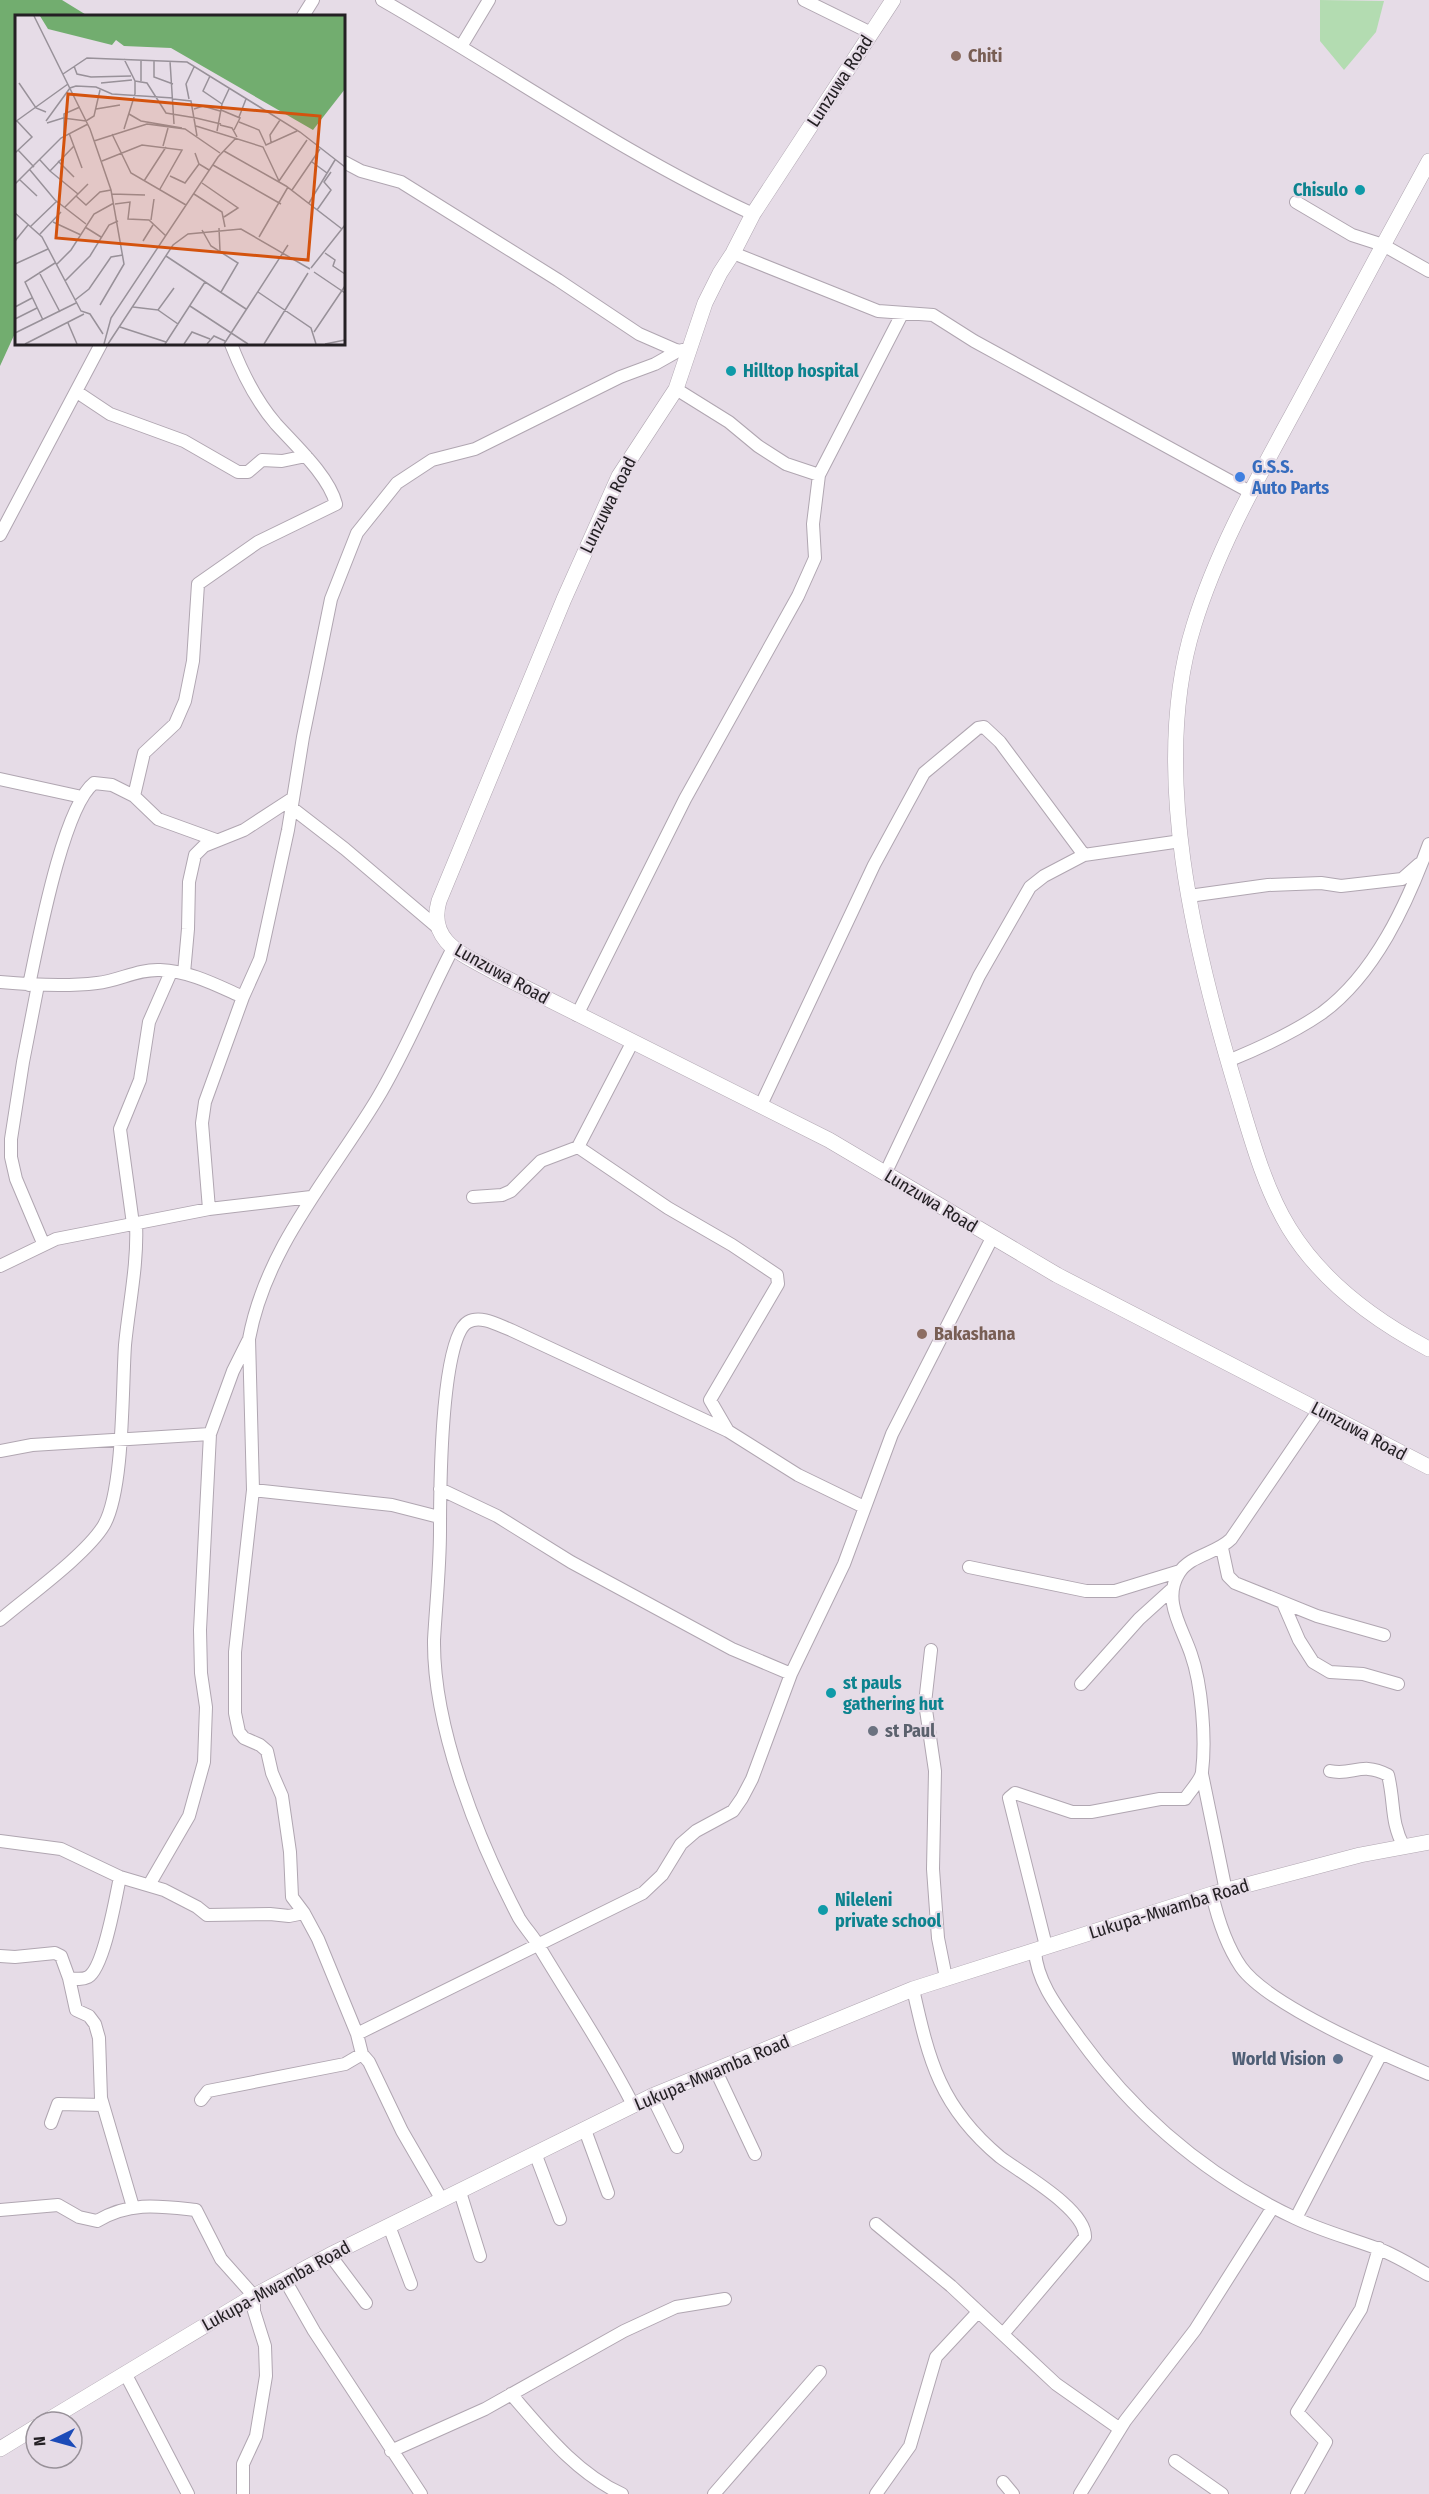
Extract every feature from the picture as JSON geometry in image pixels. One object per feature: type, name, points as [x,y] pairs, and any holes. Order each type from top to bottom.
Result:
[{"type":"street","points":[[304,15],[313,0]]},
{"type":"street","points":[[382,0],[462,45],[625,148],[713,196],[753,214]]},
{"type":"street","points":[[462,45],[489,0]]},
{"type":"street","points":[[804,0],[871,33]]},
{"type":"street","name":"Lunzuwa Road","points":[[893,0],[753,214],[705,303],[684,350],[676,388],[620,476],[564,599],[439,901],[435,913],[436,927],[453,948],[577,1015],[829,1140],[1057,1275],[1429,1467]]},
{"type":"street","points":[[1429,161],[1250,492],[1212,572],[1193,627],[1180,683],[1176,727],[1181,841],[1189,897],[1198,945],[1228,1061],[1256,1154],[1288,1228],[1322,1272],[1366,1311],[1429,1349]]},
{"type":"street","points":[[345,163],[361,171],[391,178],[413,189],[639,334],[684,350]]},
{"type":"street","points":[[1296,202],[1361,240],[1383,245],[1429,271]]},
{"type":"street","points":[[734,253],[804,279],[862,306],[902,314],[933,315],[974,341],[1250,492]]},
{"type":"street","points":[[577,1015],[685,799],[798,596],[815,558],[813,524],[819,476],[902,314]]},
{"type":"street","points":[[0,536],[100,345]]},
{"type":"street","points":[[134,796],[144,753],[175,724],[185,701],[193,661],[198,584],[258,542],[336,504],[332,493],[306,456],[263,407],[232,345]]},
{"type":"street","points":[[209,1209],[202,1123],[205,1101],[243,997],[260,959],[293,803],[312,688],[331,599],[349,549],[384,497],[397,483],[432,460],[475,449],[620,377],[684,350]]},
{"type":"street","points":[[676,388],[729,422],[758,446],[786,464],[819,476]]},
{"type":"street","points":[[77,392],[110,414],[184,441],[238,472],[248,472],[262,460],[282,460],[306,456]]},
{"type":"street","points":[[761,1105],[874,865],[924,773],[978,728],[984,727],[1000,742],[1084,855]]},
{"type":"street","points":[[0,779],[82,797]]},
{"type":"street","points":[[44,1243],[16,1179],[11,1157],[33,985],[55,872],[82,797],[87,788],[100,782],[134,796],[158,819],[216,840]]},
{"type":"street","points":[[0,1620],[98,1534],[112,1504],[120,1439],[125,1344],[137,1244],[120,1129],[140,1080],[149,1022],[178,972],[188,929],[189,882],[192,865],[200,850],[216,840],[244,830],[293,803]]},
{"type":"street","points":[[293,803],[436,927]]},
{"type":"street","points":[[885,1174],[979,976],[1030,887],[1044,876],[1084,855],[1181,841]]},
{"type":"street","points":[[1228,1061],[1277,1040],[1322,1013],[1343,995],[1380,950],[1423,862],[1429,844]]},
{"type":"street","points":[[1189,897],[1268,885],[1321,883],[1341,886],[1402,879],[1423,862]]},
{"type":"street","points":[[149,1885],[189,1816],[204,1762],[206,1707],[200,1666],[200,1630],[210,1434],[233,1371],[249,1340],[260,1296],[311,1197],[354,1137],[391,1076],[453,948]]},
{"type":"street","points":[[0,982],[33,985],[98,983],[139,971],[178,972],[243,997]]},
{"type":"street","points":[[473,1197],[502,1195],[511,1191],[541,1161],[578,1147],[632,1043]]},
{"type":"street","points":[[578,1147],[668,1208],[732,1245],[777,1275],[778,1284],[710,1400],[728,1431]]},
{"type":"street","points":[[0,1266],[44,1243],[209,1209],[311,1197]]},
{"type":"street","points":[[357,2034],[539,1946],[652,1886],[662,1875],[681,1844],[696,1831],[732,1811],[752,1779],[791,1674],[844,1564],[892,1434],[992,1238]]},
{"type":"street","points":[[633,2105],[616,2071],[559,1982],[539,1946],[520,1920],[494,1866],[460,1776],[446,1729],[434,1667],[439,1517],[453,1346],[460,1329],[467,1323],[480,1319],[511,1330],[728,1431],[798,1475],[864,1507]]},
{"type":"street","points":[[249,1340],[253,1490],[236,1652],[234,1713],[239,1732],[244,1738],[267,1751],[272,1773],[282,1796],[290,1852],[292,1897],[318,1939],[357,2034],[362,2054],[369,2062],[402,2132],[442,2200]]},
{"type":"street","points":[[1081,1684],[1139,1620],[1171,1590],[1180,1571],[1194,1558],[1222,1548],[1231,1539],[1318,1410]]},
{"type":"street","points":[[0,1451],[32,1445],[210,1434]]},
{"type":"street","points":[[440,1489],[497,1516],[571,1562],[732,1649],[791,1674]]},
{"type":"street","points":[[253,1490],[392,1505],[439,1517]]},
{"type":"street","points":[[1222,1548],[1227,1576],[1235,1583],[1283,1603],[1384,1635]]},
{"type":"street","points":[[969,1566],[1086,1591],[1115,1591],[1180,1571]]},
{"type":"street","points":[[1171,1590],[1172,1605],[1192,1655],[1200,1689],[1202,1774],[1228,1944],[1242,1968],[1257,1984],[1293,2007],[1381,2054],[1429,2074]]},
{"type":"street","points":[[1283,1603],[1299,1640],[1313,1662],[1330,1672],[1363,1674],[1398,1684]]},
{"type":"street","points":[[932,1650],[925,1703],[935,1771],[933,1869],[938,1938],[946,1978]]},
{"type":"street","points":[[1330,1771],[1337,1772],[1361,1767],[1376,1769],[1388,1775],[1394,1799],[1394,1826],[1404,1847]]},
{"type":"street","points":[[1202,1774],[1182,1800],[1160,1799],[1091,1812],[1072,1812],[1015,1793],[1010,1796],[1041,1948],[1036,1966],[1043,1985],[1098,2064],[1134,2106],[1165,2135],[1251,2195],[1273,2207],[1335,2236],[1378,2248],[1429,2275]]},
{"type":"street","points":[[0,1841],[61,1849],[120,1877],[149,1885],[197,1907],[207,1915],[289,1916],[304,1913]]},
{"type":"street","name":"Lukupa-Mwamba Road","points":[[65,2410],[254,2296],[330,2254],[652,2096],[913,1989],[946,1978],[1219,1892],[1360,1855],[1429,1842]]},
{"type":"street","points":[[69,1978],[81,1979],[91,1976],[111,1927],[120,1877]]},
{"type":"street","points":[[0,1956],[15,1958],[55,1953],[61,1956],[69,1978],[76,2010],[89,2016],[95,2024],[99,2038],[99,2084],[103,2105],[132,2207]]},
{"type":"street","points":[[913,1989],[927,2051],[946,2096],[978,2136],[1066,2207],[1085,2229],[1085,2237],[1003,2334]]},
{"type":"street","points":[[201,2100],[208,2091],[345,2064],[362,2054]]},
{"type":"street","points":[[1296,2218],[1381,2054]]},
{"type":"street","points":[[716,2071],[754,2154]]},
{"type":"street","points":[[652,2096],[677,2147]]},
{"type":"street","points":[[51,2123],[58,2104],[103,2105]]},
{"type":"street","points":[[585,2130],[608,2193]]},
{"type":"street","points":[[535,2153],[560,2219]]},
{"type":"street","points":[[460,2192],[480,2256]]},
{"type":"street","points":[[0,2210],[58,2205],[80,2217],[97,2221],[132,2207],[145,2205],[196,2210],[221,2259],[254,2296],[254,2311],[265,2346],[266,2376],[256,2436],[243,2464],[243,2494]]},
{"type":"street","points":[[1080,2494],[1120,2429],[1163,2367],[1195,2330],[1273,2207]]},
{"type":"street","points":[[876,2224],[1003,2334],[1056,2384],[1120,2429]]},
{"type":"street","points":[[389,2226],[411,2284]]},
{"type":"street","points":[[1297,2494],[1326,2442],[1297,2412],[1361,2309],[1378,2248]]},
{"type":"street","points":[[330,2254],[366,2303]]},
{"type":"street","points":[[285,2280],[391,2451],[421,2494]]},
{"type":"street","points":[[391,2451],[485,2409],[624,2331],[676,2307],[725,2299]]},
{"type":"street","points":[[876,2494],[910,2446],[936,2357],[978,2312]]},
{"type":"street","points":[[714,2494],[820,2372]]},
{"type":"street","points":[[125,2373],[188,2494]]},
{"type":"street","points":[[511,2394],[577,2465],[596,2481],[622,2494]]},
{"type":"street","points":[[0,2449],[24,2434]]},
{"type":"street","points":[[1175,2462],[1222,2494]]},
{"type":"street","points":[[1003,2482],[1013,2494]]},
{"type":"green space","points":[[0,0],[62,0],[86,15],[15,15],[15,333],[0,366]]},
{"type":"green space","points":[[1320,0],[1384,1],[1376,32],[1344,70],[1320,41]]},
{"type":"place","name":"Chiti","points":[[956,56]]},
{"type":"place","name":"Chisulo","points":[[1360,190]]},
{"type":"place","name":"Hilltop hospital","points":[[731,371]]},
{"type":"place","name":"G.S.S. Auto Parts","points":[[1240,477]]},
{"type":"place","name":"Bakashana","points":[[922,1334]]},
{"type":"place","name":"st pauls gathering hut","points":[[831,1693]]},
{"type":"place","name":"st Paul","points":[[873,1731]]},
{"type":"place","name":"Nileleni private school","points":[[823,1910]]},
{"type":"place","name":"World Vision","points":[[1338,2059]]}]
